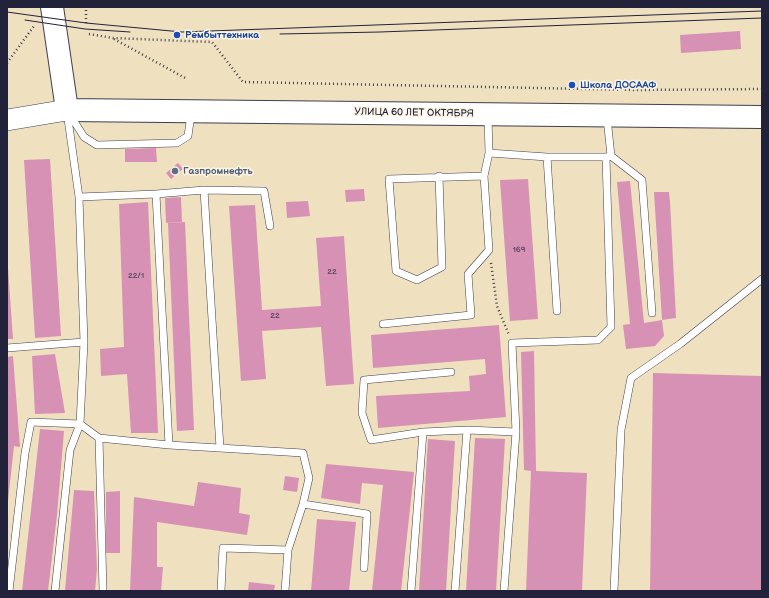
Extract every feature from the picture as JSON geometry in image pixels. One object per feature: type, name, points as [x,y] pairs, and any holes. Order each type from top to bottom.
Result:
[{"type":"main road","points":[[7,120],[67,110],[52,7]]},
{"type":"main road","name":"УЛИЦА 60 ЛЕТ ОКТЯБРЯ","points":[[67,110],[762,117]]},
{"type":"lane","points":[[67,110],[84,138],[97,145],[177,143],[188,136],[191,111]]},
{"type":"lane","points":[[55,591],[70,450],[80,424],[84,342],[79,197],[67,110]]},
{"type":"lane","points":[[383,324],[471,315],[468,274],[489,250],[484,176],[489,153],[488,114]]},
{"type":"lane","points":[[504,591],[516,432],[512,343],[598,340],[611,327],[607,116]]},
{"type":"lane","points":[[489,153],[547,157],[608,156],[642,180],[652,313]]},
{"type":"lane","points":[[547,157],[557,311]]},
{"type":"lane","points":[[439,176],[442,267],[417,280],[396,271],[389,179],[439,176],[484,176]]},
{"type":"lane","points":[[79,197],[156,194],[204,190],[264,191],[270,226]]},
{"type":"lane","points":[[204,190],[220,448]]},
{"type":"lane","points":[[156,194],[169,445]]},
{"type":"lane","points":[[614,591],[621,430],[631,378],[680,344],[762,279]]},
{"type":"lane","points":[[7,348],[84,342]]},
{"type":"lane","points":[[451,372],[364,380],[362,413],[371,440],[423,432],[467,430],[516,432]]},
{"type":"lane","points":[[9,591],[25,453],[31,422],[80,424],[99,438],[169,445],[303,453],[309,478],[303,504],[288,550],[285,591]]},
{"type":"lane","points":[[455,591],[467,430]]},
{"type":"lane","points":[[411,591],[423,432]]},
{"type":"lane","points":[[99,438],[103,591]]},
{"type":"lane","points":[[303,504],[367,514],[364,568]]},
{"type":"lane","points":[[221,591],[223,548],[288,550]]},
{"type":"path","points":[[86,7],[86,23]]},
{"type":"path","points":[[7,63],[34,26]]},
{"type":"path","points":[[89,34],[112,38],[212,42],[243,82],[628,90],[762,89]]},
{"type":"path","points":[[112,38],[187,79]]},
{"type":"path","points":[[489,250],[497,306],[512,343]]},
{"type":"building","points":[[740,31],[741,49],[681,53],[680,35]]},
{"type":"building","points":[[156,148],[157,162],[125,162],[125,149]]},
{"type":"building","points":[[50,159],[61,336],[35,338],[24,160]]},
{"type":"building","name":"Газпромнефть","points":[[178,163],[183,169],[171,179],[166,173]]},
{"type":"building","points":[[528,179],[538,319],[510,321],[500,180]]},
{"type":"building","points":[[630,181],[644,323],[662,320],[664,336],[655,346],[626,349],[623,325],[630,324],[617,182]]},
{"type":"building","points":[[364,189],[365,201],[346,202],[345,190]]},
{"type":"building","points":[[654,192],[669,192],[670,202],[676,318],[662,320]]},
{"type":"building","points":[[181,197],[182,222],[166,223],[165,198]]},
{"type":"building","points":[[308,201],[310,216],[287,218],[286,202]]},
{"type":"building","points":[[148,202],[158,433],[131,433],[127,374],[101,376],[100,349],[124,347],[119,204]]},
{"type":"building","points":[[255,205],[262,310],[321,306],[316,238],[344,236],[354,384],[326,386],[321,327],[262,331],[266,379],[241,381],[229,206]]},
{"type":"building","points":[[185,222],[194,430],[177,431],[168,223]]},
{"type":"building","points":[[8,268],[13,339],[7,339]]},
{"type":"building","points":[[499,325],[506,417],[378,428],[376,396],[470,391],[469,376],[486,374],[485,359],[373,368],[371,335]]},
{"type":"building","points":[[534,351],[536,471],[587,473],[582,591],[526,591],[531,471],[524,470],[521,352]]},
{"type":"building","points":[[55,354],[65,413],[35,414],[32,356]]},
{"type":"building","points":[[13,356],[20,447],[14,446],[7,501],[7,357]]},
{"type":"building","points":[[653,373],[762,376],[762,591],[650,591]]},
{"type":"building","points":[[40,429],[64,431],[57,515],[48,591],[22,591]]},
{"type":"building","points":[[475,438],[505,439],[496,591],[466,591]]},
{"type":"building","points":[[428,439],[455,441],[446,591],[419,591]]},
{"type":"building","points":[[326,464],[414,472],[401,591],[372,591],[383,485],[362,483],[360,504],[321,498]]},
{"type":"building","points":[[285,476],[299,478],[297,492],[283,490]]},
{"type":"building","points":[[198,482],[241,488],[239,513],[250,515],[247,535],[157,522],[157,567],[163,567],[161,591],[130,591],[134,497],[194,506]]},
{"type":"building","points":[[74,490],[94,491],[97,569],[95,591],[65,591]]},
{"type":"building","points":[[120,491],[120,553],[106,553],[106,492]]},
{"type":"building","points":[[317,519],[356,522],[349,591],[311,591]]},
{"type":"building","points":[[249,582],[275,585],[274,591],[248,591]]},
{"type":"tram line","points":[[7,12],[86,23],[182,32],[762,11]]},
{"type":"tram line","points":[[280,34],[380,32],[762,18]]},
{"type":"tram line","points":[[25,20],[85,29],[130,32]]},
{"type":"place","name":"Рембыттехника","points":[[177,35]]},
{"type":"place","name":"Школа ДОСААФ","points":[[572,85]]},
{"type":"place","name":"Газпромнефть","points":[[175,171]]}]
